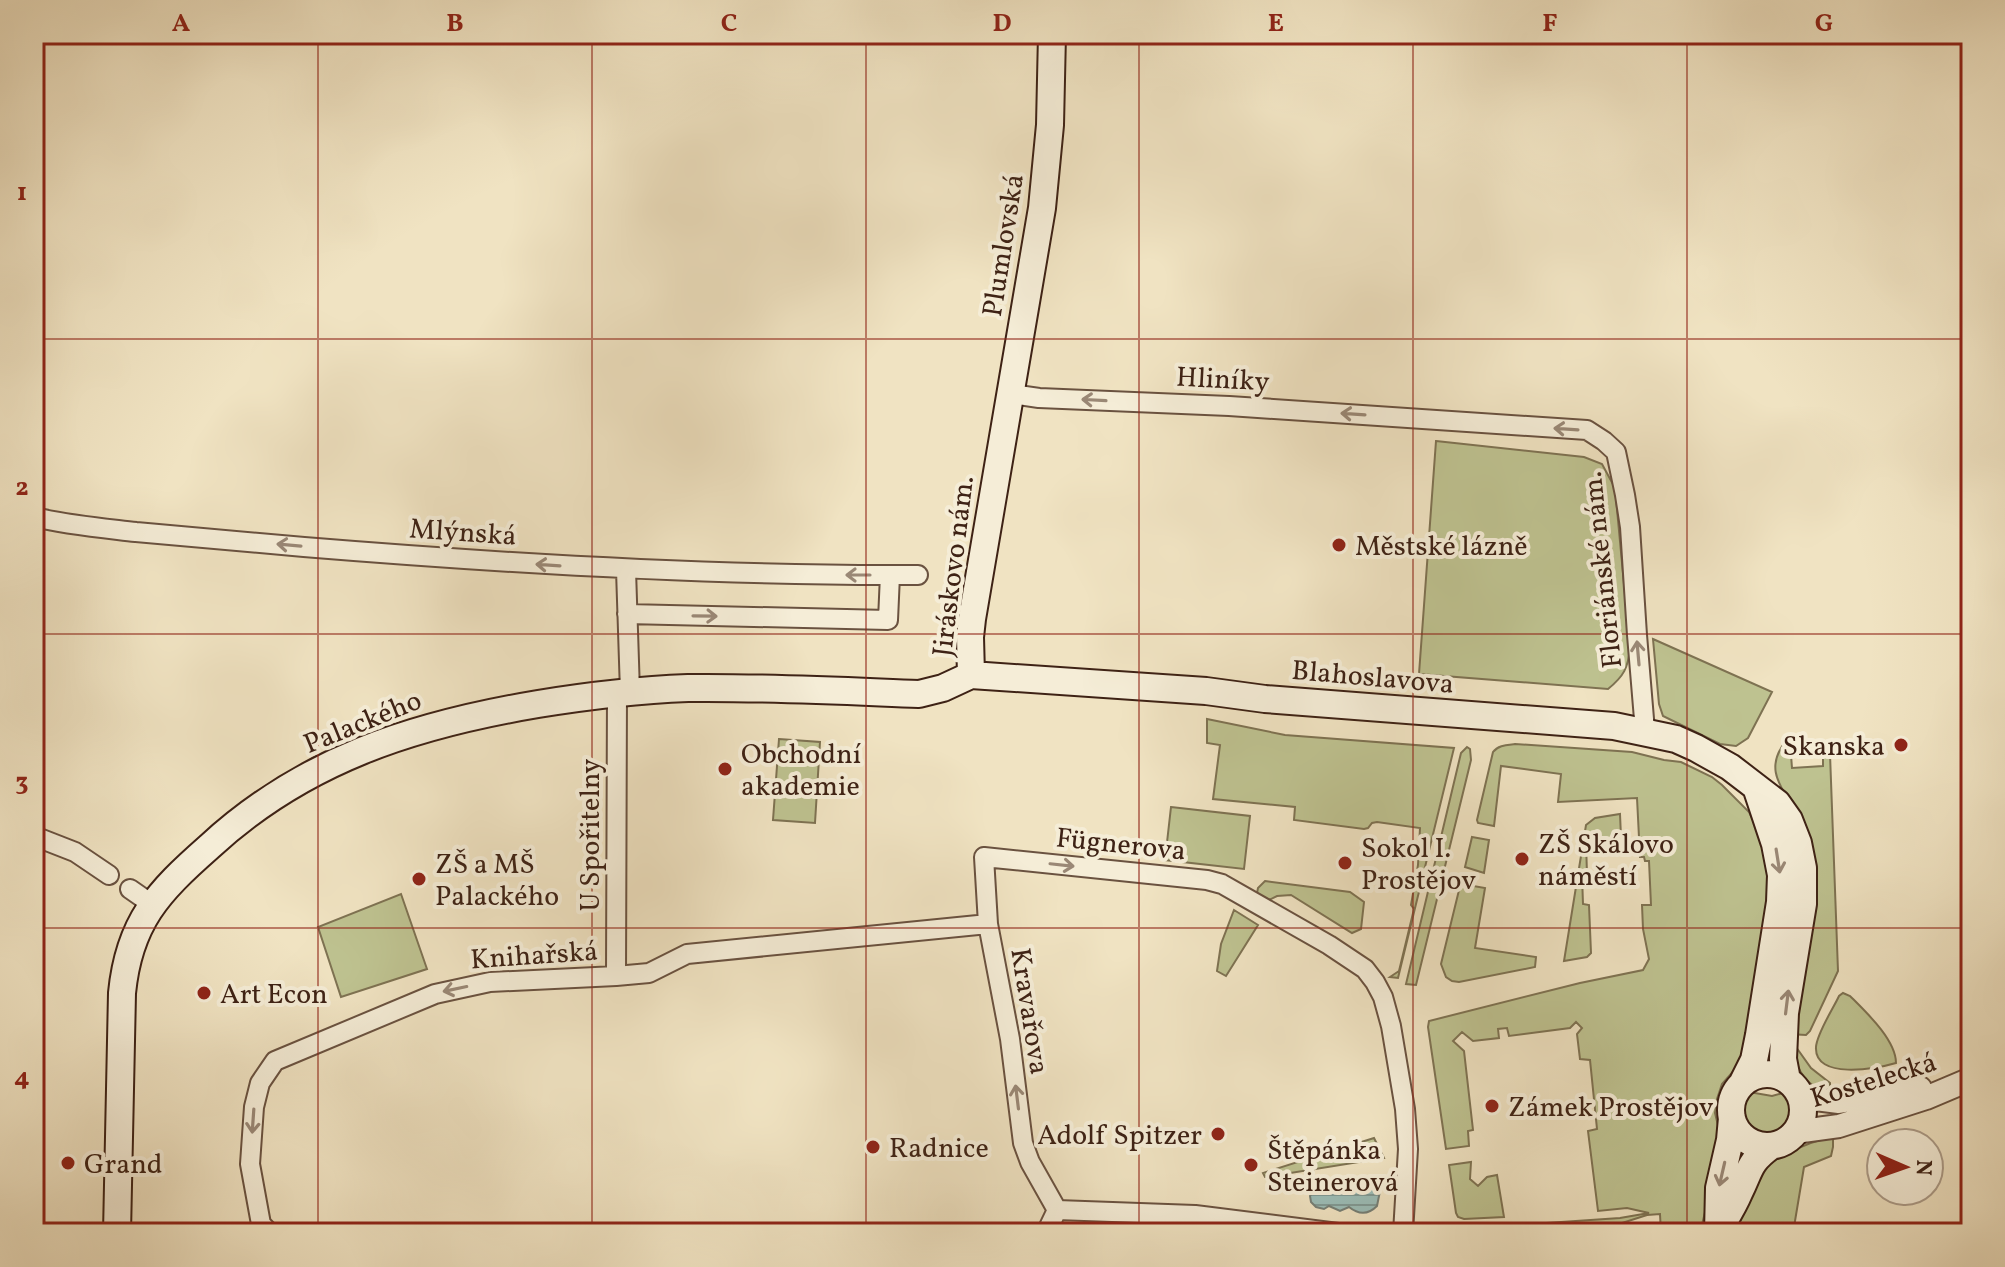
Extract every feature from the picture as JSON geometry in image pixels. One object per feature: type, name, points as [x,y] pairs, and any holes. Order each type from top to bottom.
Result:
[{"type":"main road","name":"Plumlovská","points":[[997,465],[1046,178],[1052,34]]},
{"type":"main road","name":"Jiráskovo nám.","points":[[971,675],[972,619],[997,465]]},
{"type":"main road","name":"Blahoslavova","points":[[971,675],[1206,691],[1265,699],[1614,726],[1676,739],[1696,748],[1730,767],[1777,803],[1789,820],[1798,843],[1803,868],[1803,904],[1787,997],[1783,1043],[1783,1059],[1794,1088]]},
{"type":"main road","name":"Palackého","points":[[117,1233],[123,982],[132,941],[153,905],[172,881],[239,820],[305,778],[348,756],[447,722],[523,707],[624,693],[689,688],[919,694],[943,688],[971,675]]},
{"type":"main road","points":[[1718,1232],[1719,1188],[1730,1140],[1731,1106],[1733,1096],[1754,1060],[1780,902],[1781,875],[1775,844],[1756,787]]},
{"type":"main road","points":[[1718,1232],[1756,1157],[1795,1132],[1803,1109],[1794,1088],[1776,1075],[1753,1076],[1743,1082]]},
{"type":"main road","points":[[1732,1118],[1736,1128],[1748,1141],[1771,1146]]},
{"type":"street","name":"Hliníky","points":[[1011,394],[1431,421]]},
{"type":"street","name":"Floriánské nám.","points":[[1431,421],[1587,430],[1616,452],[1630,527],[1645,731]]},
{"type":"street","name":"Mlýnská","points":[[34,517],[87,527],[183,536],[626,570],[918,575]]},
{"type":"street","name":"U Spořitelny","points":[[616,976],[626,570]]},
{"type":"street","points":[[627,614],[888,620],[890,575]]},
{"type":"street","points":[[34,836],[75,852],[109,875]]},
{"type":"street","name":"Fügnerova","points":[[984,857],[1222,884],[1365,969],[1383,997],[1402,1087],[1408,1149],[1403,1233]]},
{"type":"street","name":"Kravařova","points":[[984,857],[988,924],[1010,1039],[1023,1143],[1035,1172],[1057,1210]]},
{"type":"street","points":[[130,889],[153,905]]},
{"type":"street","name":"Knihařská","points":[[270,1233],[261,1224],[250,1164],[254,1107],[260,1083],[275,1061],[435,994],[490,982],[649,973],[687,954],[988,924]]},
{"type":"street","name":"Kostelecká","points":[[1794,1088],[1839,1102],[1970,1079]]},
{"type":"street","name":"Kostelecká","points":[[1795,1132],[1839,1126],[1926,1098],[1970,1079]]},
{"type":"street","points":[[1046,1233],[1057,1210],[1195,1215],[1338,1233]]},
{"type":"green space","points":[[1436,441],[1584,457],[1602,464],[1615,488],[1630,648],[1624,671],[1608,689],[1419,674]]},
{"type":"green space","points":[[1653,639],[1772,692],[1748,738],[1736,746],[1720,744],[1663,716],[1659,704]]},
{"type":"green space","points":[[1207,719],[1285,735],[1454,748],[1398,978],[1390,977],[1399,971],[1414,909],[1411,905],[1420,828],[1377,822],[1364,829],[1294,820],[1295,807],[1213,799],[1220,745],[1207,743]]},
{"type":"green space","points":[[779,739],[820,742],[815,823],[773,820]]},
{"type":"green space","points":[[1786,741],[1790,742],[1792,768],[1823,766],[1823,754],[1830,754],[1838,971],[1806,1035],[1789,1034],[1793,808],[1779,783],[1775,767]]},
{"type":"green space","points":[[1515,744],[1632,752],[1681,762],[1722,785],[1749,812],[1764,843],[1771,873],[1746,1057],[1722,1084],[1717,1099],[1715,1113],[1722,1142],[1700,1233],[1661,1233],[1660,1214],[1619,1224],[1548,1233],[1444,1233],[1457,1229],[1620,1218],[1649,1213],[1627,1208],[1598,1211],[1588,1131],[1597,1129],[1590,1060],[1580,1059],[1577,1034],[1582,1028],[1576,1022],[1570,1028],[1509,1036],[1507,1028],[1498,1029],[1499,1038],[1473,1041],[1462,1032],[1453,1041],[1464,1051],[1473,1130],[1468,1131],[1469,1146],[1446,1149],[1429,1021],[1643,970],[1649,959],[1642,905],[1651,905],[1649,861],[1640,857],[1637,798],[1558,802],[1561,774],[1501,766],[1494,826],[1478,823],[1493,752]]},
{"type":"green space","points":[[1467,747],[1471,760],[1416,985],[1406,984],[1461,753]]},
{"type":"green space","points":[[1171,807],[1250,816],[1244,869],[1165,860]]},
{"type":"green space","points":[[1620,814],[1621,837],[1586,842],[1587,874],[1582,875],[1583,904],[1589,905],[1591,953],[1587,957],[1564,961],[1586,825],[1595,818]]},
{"type":"green space","points":[[1472,837],[1489,840],[1484,873],[1465,867]]},
{"type":"green space","points":[[1265,881],[1350,892],[1364,902],[1361,929],[1352,933],[1291,895],[1269,900],[1257,893]]},
{"type":"green space","points":[[1462,884],[1485,888],[1475,948],[1536,957],[1535,967],[1459,982],[1446,977],[1441,964]]},
{"type":"green space","points":[[401,894],[427,969],[341,997],[318,927]]},
{"type":"green space","points":[[1234,910],[1258,925],[1226,976],[1217,971],[1221,944]]},
{"type":"green space","points":[[1843,993],[1850,996],[1879,1027],[1891,1045],[1896,1063],[1848,1070],[1825,1064],[1818,1057],[1816,1047],[1819,1035]]},
{"type":"green space","points":[[1796,1047],[1811,1068],[1830,1083],[1830,1094],[1804,1077],[1797,1063]]},
{"type":"green space","points":[[1749,1092],[1772,1096],[1783,1093],[1790,1110],[1783,1127],[1765,1134],[1747,1125],[1742,1116]]},
{"type":"green space","points":[[1833,1137],[1831,1156],[1804,1167],[1793,1233],[1738,1233],[1746,1194],[1756,1175],[1787,1154]]},
{"type":"green space","points":[[1374,1138],[1384,1158],[1265,1177],[1263,1173]]},
{"type":"green space","points":[[1471,1162],[1470,1179],[1478,1186],[1487,1177],[1497,1175],[1504,1217],[1458,1217],[1449,1165]]},
{"type":"water","points":[[1362,1179],[1372,1182],[1380,1191],[1377,1206],[1370,1211],[1360,1213],[1349,1207],[1340,1211],[1329,1206],[1324,1209],[1311,1202],[1310,1196],[1315,1188],[1329,1188],[1339,1183],[1348,1186]]},
{"type":"place","name":"Městské lázně","points":[[1339,545]]},
{"type":"place","name":"Skanska","points":[[1901,745]]},
{"type":"place","name":"Obchodní akademie","points":[[725,769]]},
{"type":"place","name":"ZŠ Skálovo náměstí","points":[[1522,859]]},
{"type":"place","name":"Sokol I. Prostějov","points":[[1345,863]]},
{"type":"place","name":"ZŠ a MŠ Palackého","points":[[419,879]]},
{"type":"place","name":"Art Econ","points":[[204,993]]},
{"type":"place","name":"Zámek Prostějov","points":[[1492,1106]]},
{"type":"place","name":"Adolf Spitzer","points":[[1218,1134]]},
{"type":"place","name":"Radnice","points":[[873,1147]]},
{"type":"place","name":"Grand","points":[[68,1163]]},
{"type":"place","name":"Štěpánka Steinerová","points":[[1251,1165]]}]
